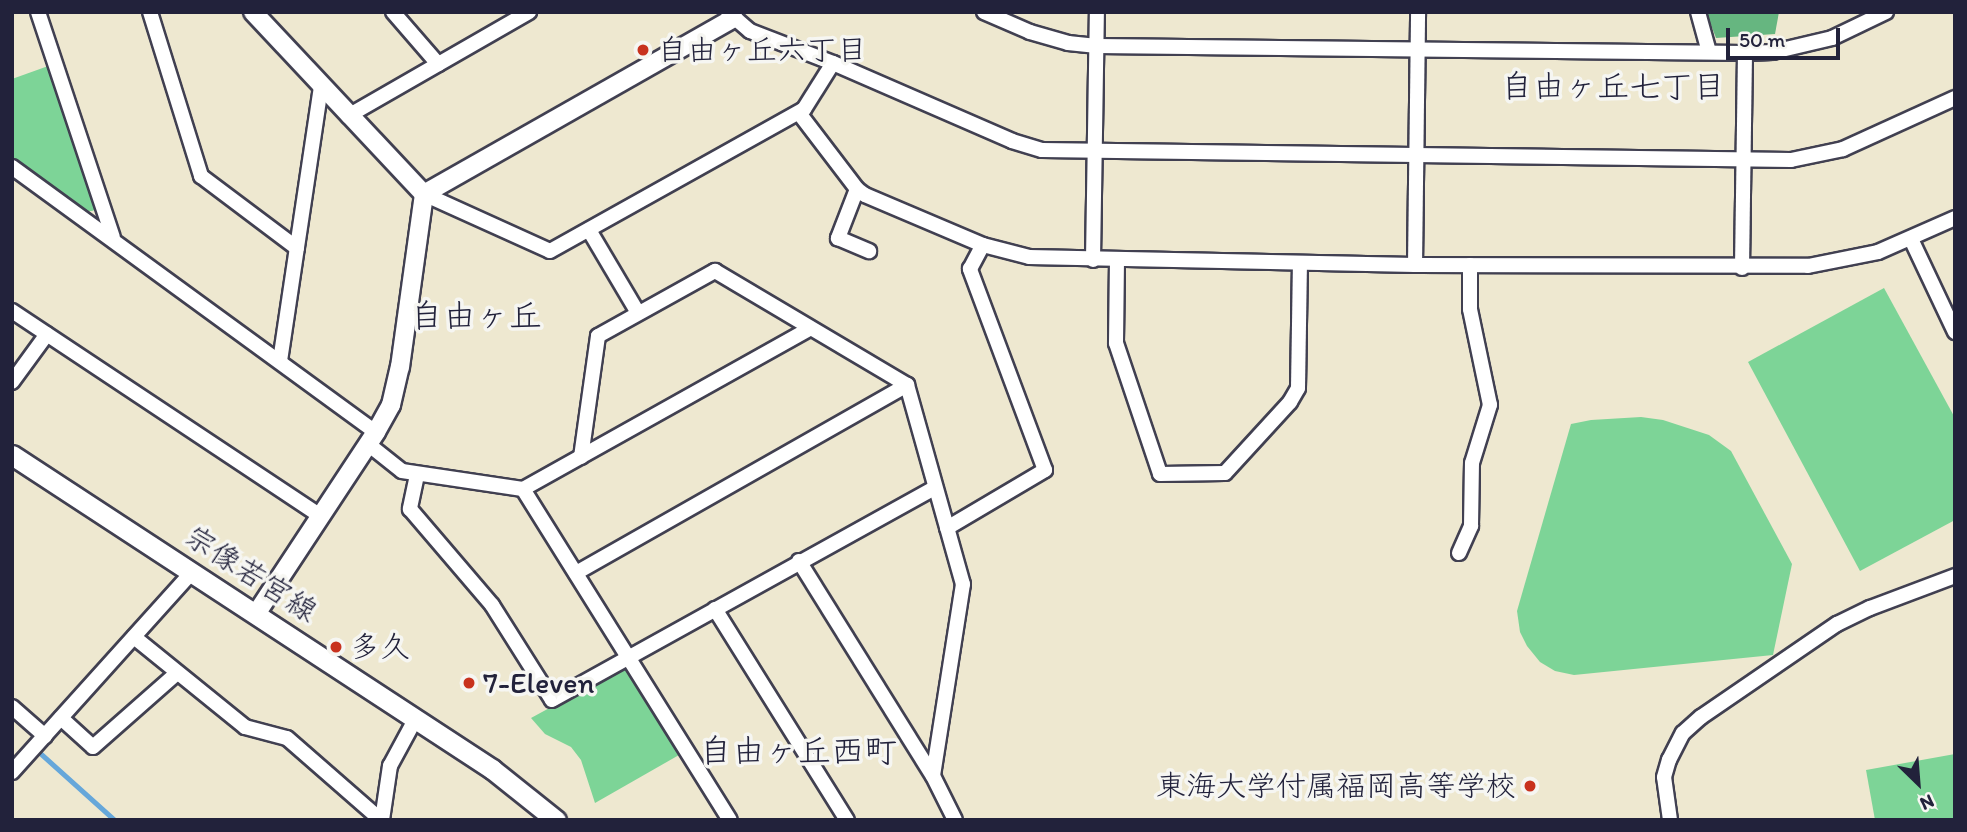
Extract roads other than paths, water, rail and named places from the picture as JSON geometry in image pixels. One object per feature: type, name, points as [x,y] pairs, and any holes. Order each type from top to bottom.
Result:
[{"type":"main road","name":"宗像若宮線","points":[[12,455],[492,769],[556,820]]},
{"type":"street","points":[[38,12],[113,237]]},
{"type":"street","points":[[150,12],[201,176],[297,248]]},
{"type":"street","points":[[253,12],[424,194],[550,251],[799,113],[833,63]]},
{"type":"street","points":[[393,12],[438,64]]},
{"type":"street","points":[[348,116],[529,12]]},
{"type":"street","points":[[984,12],[1030,32],[1068,43],[1097,46],[1745,53],[1773,52],[1832,38],[1886,12]]},
{"type":"street","points":[[1093,260],[1097,12]]},
{"type":"street","points":[[1415,265],[1418,12]]},
{"type":"street","points":[[1698,12],[1709,52]]},
{"type":"street","points":[[424,194],[733,14],[750,31],[833,63],[1013,141],[1042,150],[1743,161],[1822,156],[1869,138],[1955,98]]},
{"type":"street","points":[[1742,268],[1745,53]]},
{"type":"street","points":[[280,361],[321,87]]},
{"type":"street","points":[[799,113],[857,189],[983,245],[1029,257],[1415,265],[1808,267],[1843,261],[1911,239],[1955,218]]},
{"type":"street","points":[[12,167],[113,237],[280,361],[372,438],[402,471],[417,475],[523,489],[809,329]]},
{"type":"street","points":[[857,189],[838,238],[869,251]]},
{"type":"street","points":[[256,614],[372,438],[396,389],[424,194]]},
{"type":"street","points":[[589,230],[638,313]]},
{"type":"street","points":[[1911,239],[1954,327]]},
{"type":"street","points":[[947,528],[1045,470],[970,269],[983,245]]},
{"type":"street","points":[[1117,260],[1116,343],[1160,474],[1225,474],[1290,402],[1298,388],[1300,263]]},
{"type":"street","points":[[1459,553],[1471,526],[1472,463],[1490,405],[1470,309],[1470,265]]},
{"type":"street","points":[[581,457],[598,336],[715,271],[907,385],[963,584],[933,776]]},
{"type":"street","points":[[12,311],[321,516]]},
{"type":"street","points":[[12,382],[47,334]]},
{"type":"street","points":[[576,573],[907,385]]},
{"type":"street","points":[[417,475],[410,509],[492,605],[552,700],[935,488]]},
{"type":"street","points":[[523,489],[730,820]]},
{"type":"street","points":[[799,561],[933,776],[955,820]]},
{"type":"street","points":[[12,772],[193,571]]},
{"type":"street","points":[[1670,820],[1664,777],[1668,760],[1683,733],[1701,717],[1837,624],[1870,608],[1955,576]]},
{"type":"street","points":[[715,609],[847,820]]},
{"type":"street","points":[[134,637],[246,727],[288,738],[382,820]]},
{"type":"street","points":[[61,718],[93,747],[177,673]]},
{"type":"street","points":[[12,708],[45,736]]},
{"type":"street","points":[[382,820],[390,766],[415,718]]},
{"type":"waterway","points":[[38,751],[115,820]]},
{"type":"place","name":"自由ヶ丘六丁目","points":[[643,50]]},
{"type":"place","name":"多久","points":[[336,647]]},
{"type":"place","name":"7-Eleven","points":[[469,683]]},
{"type":"place","name":"東海大学付属福岡高等学校","points":[[1530,786]]},
{"type":"district","name":"自由ヶ丘七丁目","points":[[1613,86]]},
{"type":"district","name":"自由ヶ丘","points":[[476,316]]},
{"type":"district","name":"自由ヶ丘西町","points":[[798,751]]}]
